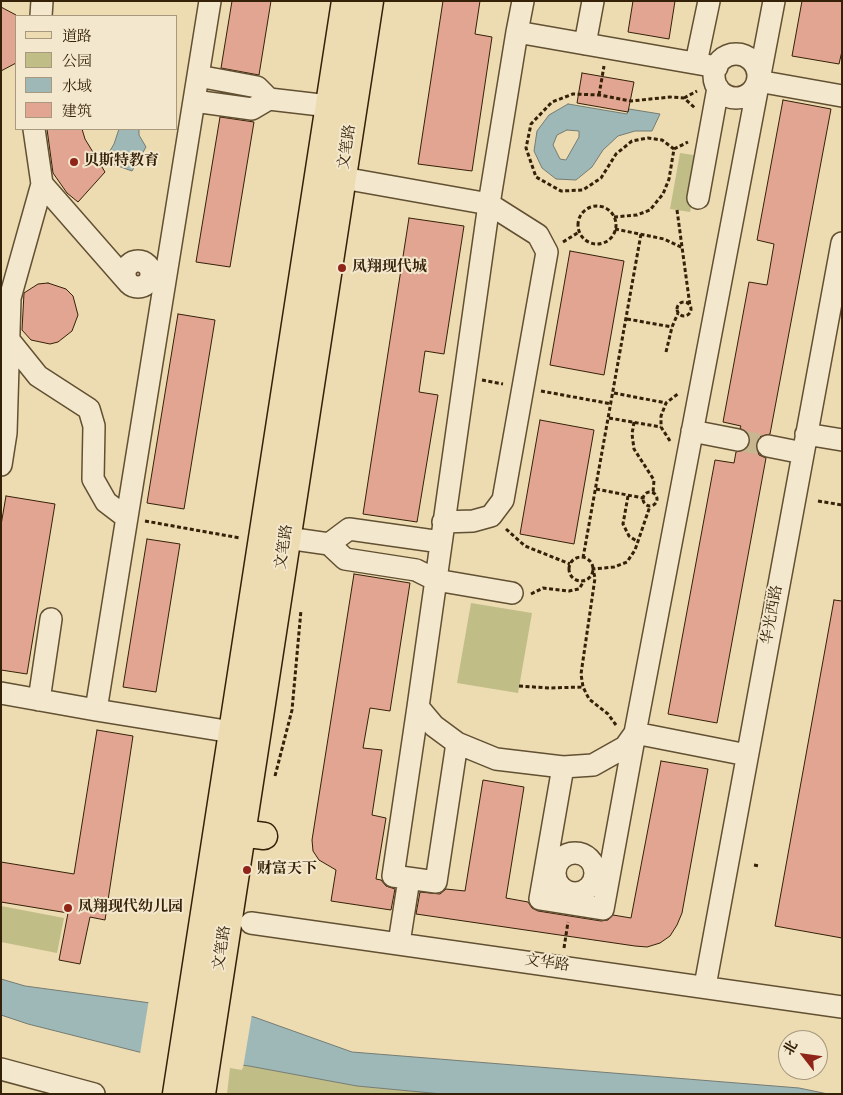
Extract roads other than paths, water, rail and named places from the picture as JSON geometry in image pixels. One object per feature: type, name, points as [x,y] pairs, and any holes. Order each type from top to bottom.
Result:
[{"type":"main road","name":"文笔路","points":[[202,1094],[194,1062],[203,1003],[232,732],[345,1]]},
{"type":"main road","name":"文笔路","points":[[176,1094],[194,1062],[220,1035],[203,1003],[253,835],[287,538],[327,356],[343,178],[370,1]]},
{"type":"street","points":[[41,15],[42,1]]},
{"type":"street","points":[[96,710],[127,518],[158,277],[194,101],[210,1]]},
{"type":"street","points":[[457,743],[436,882],[393,876],[489,204],[522,1]]},
{"type":"street","points":[[585,44],[593,1]]},
{"type":"street","points":[[698,198],[710,73],[709,1]]},
{"type":"street","points":[[563,768],[550,869],[540,899],[572,899],[603,909],[602,878],[692,431],[774,1]]},
{"type":"street","points":[[517,32],[607,48],[710,73],[729,97],[744,97],[750,93],[758,81],[756,67],[747,57],[733,54],[720,61],[710,73]]},
{"type":"street","points":[[198,76],[257,88],[269,98],[328,106]]},
{"type":"street","points":[[758,81],[842,96]]},
{"type":"street","points":[[194,101],[252,109],[269,98]]},
{"type":"street","points":[[1,466],[6,433],[10,298],[42,184],[34,130]]},
{"type":"street","points":[[329,544],[349,529],[442,532],[491,516],[503,500],[546,252],[538,234],[489,204],[343,178]]},
{"type":"street","points":[[42,184],[127,281],[125,270],[134,261],[146,264],[158,277]]},
{"type":"street","name":"华光西路","points":[[705,986],[842,243]]},
{"type":"street","points":[[9,340],[38,376],[89,409],[94,426],[93,480],[106,502],[127,518]]},
{"type":"street","points":[[692,431],[738,440]]},
{"type":"street","points":[[768,446],[842,440]]},
{"type":"street","points":[[287,538],[329,544],[345,559],[416,570],[436,580],[521,594]]},
{"type":"street","points":[[38,700],[51,619]]},
{"type":"street","points":[[1,693],[232,732]]},
{"type":"street","points":[[418,707],[434,726],[457,743],[496,759],[563,768],[592,765],[630,740],[747,755]]},
{"type":"street","points":[[550,869],[562,858],[575,853],[588,857],[602,878]]},
{"type":"street","points":[[399,943],[409,878]]},
{"type":"street","name":"文华路","points":[[251,923],[842,1006]]},
{"type":"street","points":[[1,1068],[33,1086],[94,1094]]},
{"type":"water","points":[[568,104],[627,114],[629,109],[660,114],[652,131],[635,131],[618,136],[603,150],[592,167],[576,180],[556,179],[542,168],[534,151],[537,131],[549,115]],"holes":[[[567,130],[579,131],[579,137],[566,160],[560,159],[553,145],[557,135]]]},
{"type":"water","points":[[119,130],[139,130],[139,135],[146,147],[132,171],[104,161],[114,144]]},
{"type":"water","points":[[1,979],[25,986],[254,1017],[352,1052],[799,1088],[828,1094],[442,1094],[357,1086],[249,1066],[139,1052],[28,1024],[1,1015]]},
{"type":"tunnel","points":[[738,440],[768,446]]},
{"type":"place","name":"贝斯特教育","points":[[74,162]]},
{"type":"place","name":"凤翔现代城","points":[[342,268]]},
{"type":"place","name":"财富天下","points":[[247,870]]},
{"type":"place","name":"凤翔现代幼儿园","points":[[68,908]]}]
